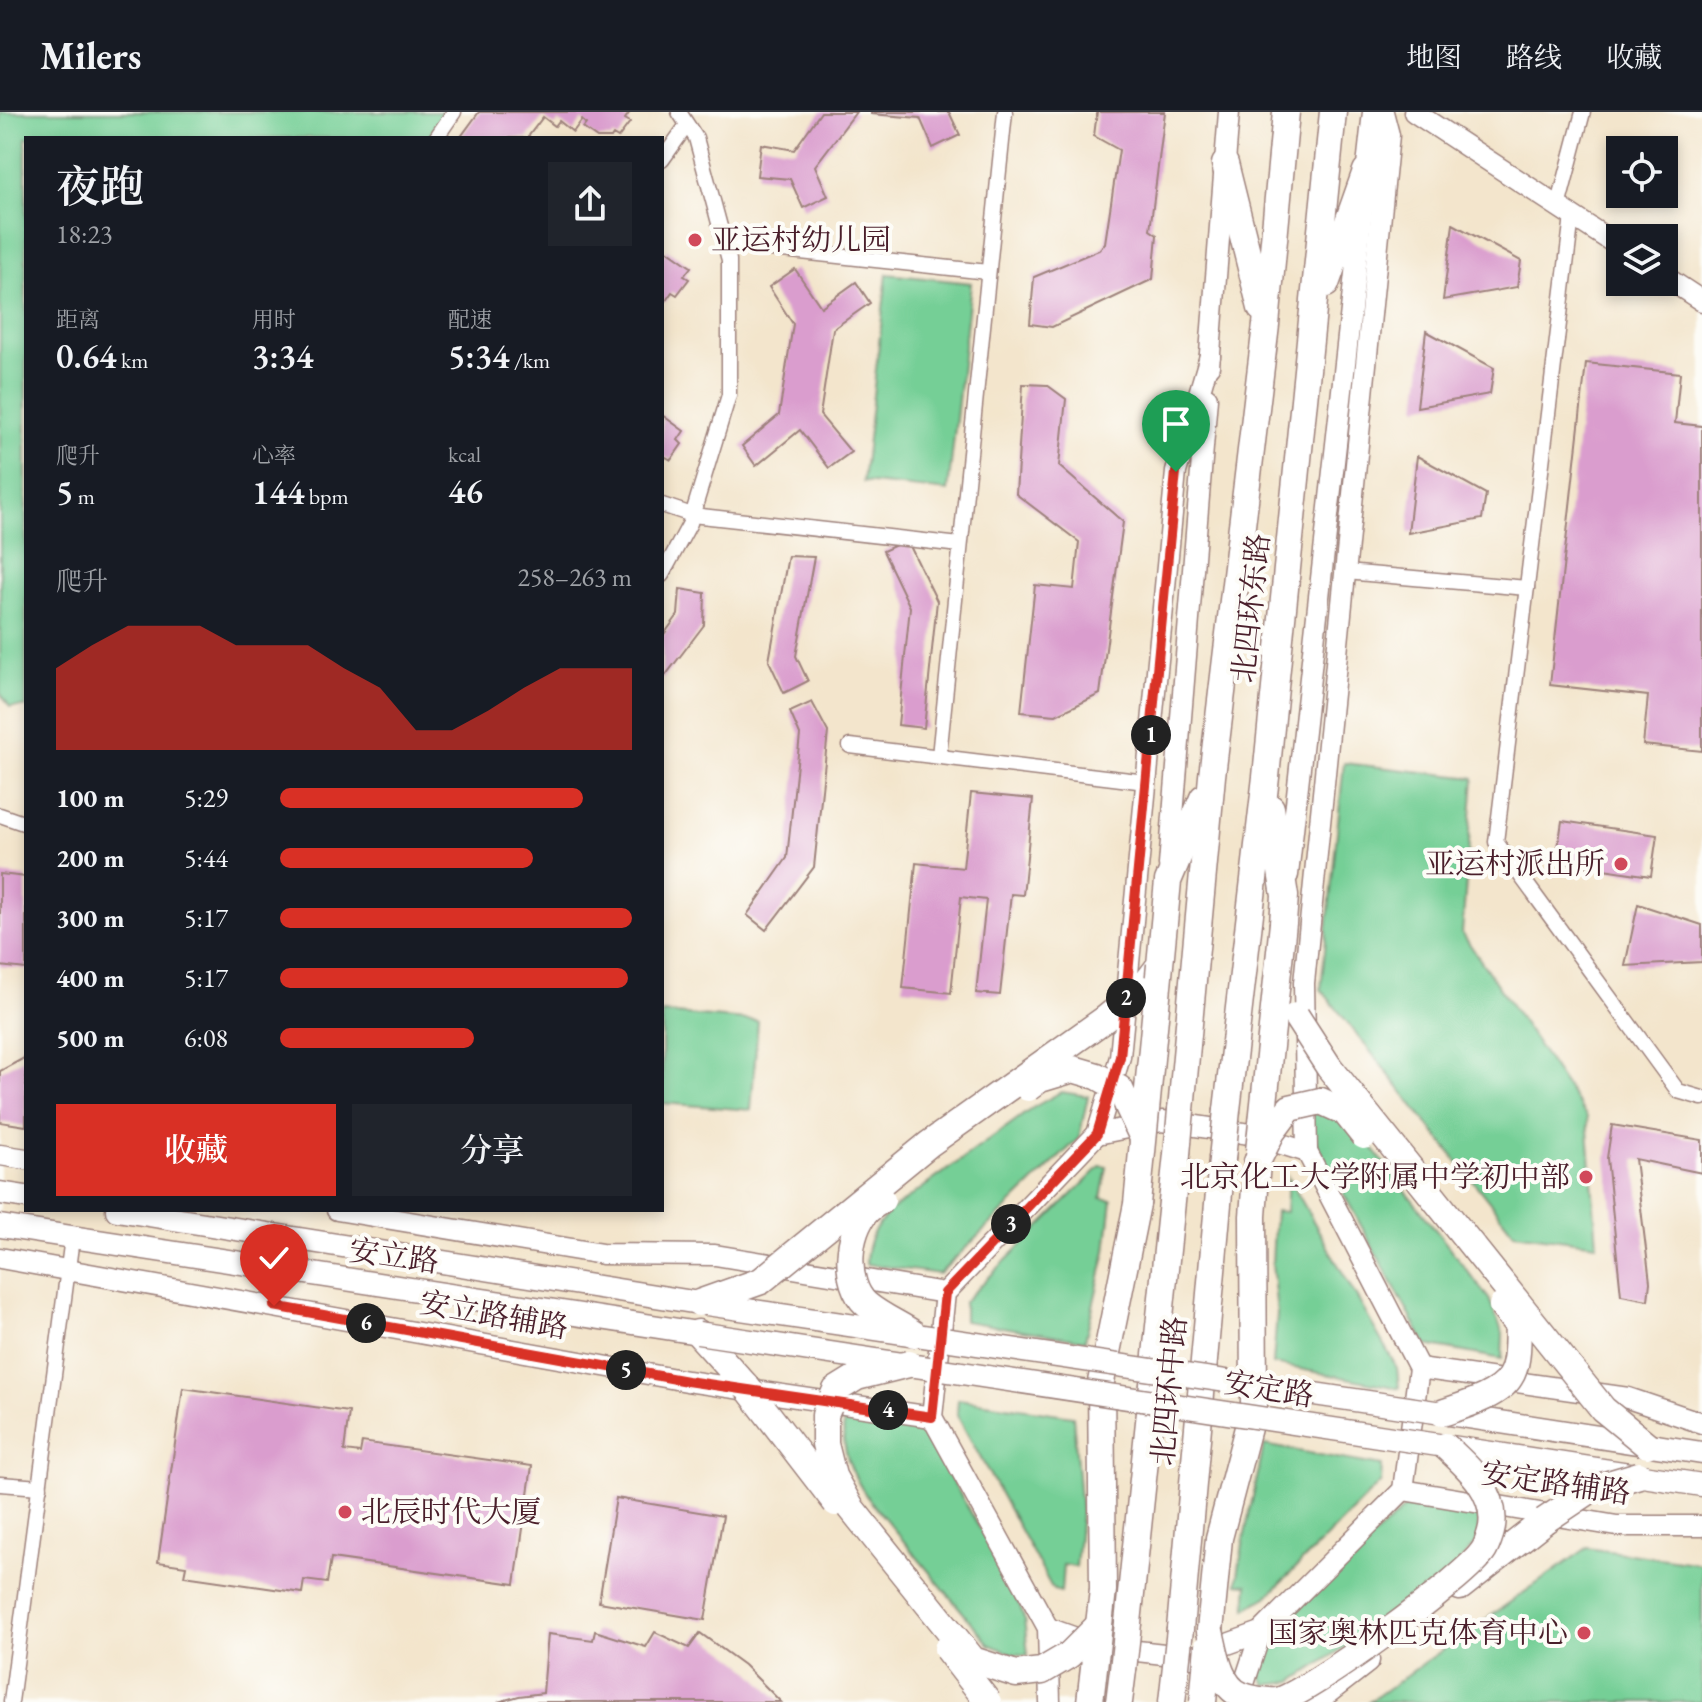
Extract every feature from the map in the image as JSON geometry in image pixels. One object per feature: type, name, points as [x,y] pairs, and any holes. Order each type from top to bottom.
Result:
[{"type":"highway","name":"北四环东路","points":[[1181,1110],[1212,776],[1266,325],[1286,112]]},
{"type":"highway","name":"北四环东路","points":[[1227,1110],[1266,777],[1333,112]]},
{"type":"highway","points":[[1225,164],[1266,325]]},
{"type":"highway","points":[[1312,325],[1366,171]]},
{"type":"highway","points":[[1090,1702],[1103,1590],[1101,1382],[1137,1204],[1168,881],[1212,776]]},
{"type":"highway","points":[[1203,1702],[1219,1538],[1254,1405],[1253,1216],[1285,896],[1266,777]]},
{"type":"highway","points":[[699,1303],[761,1281],[929,1144],[1124,1004],[1142,989],[1160,965]]},
{"type":"highway","points":[[1277,971],[1296,1016],[1329,1067],[1603,1409],[1647,1445]]},
{"type":"highway","points":[[914,1334],[864,1303],[852,1281],[850,1252],[866,1212],[1040,1079],[1073,1069],[1097,1076],[1120,1089],[1142,1136]]},
{"type":"highway","points":[[1257,1162],[1272,1132],[1290,1108],[1321,1101],[1345,1112],[1518,1326],[1517,1351],[1510,1377],[1486,1397],[1442,1413]]},
{"type":"highway","name":"北四环中路","points":[[1119,1702],[1181,1110]]},
{"type":"highway","name":"北四环中路","points":[[1172,1702],[1227,1110]]},
{"type":"highway","points":[[698,1333],[746,1386],[988,1702]]},
{"type":"highway","points":[[909,1364],[857,1377],[847,1383],[836,1390],[825,1415],[825,1444],[833,1476],[851,1508],[973,1660],[1016,1674],[1042,1671],[1069,1655],[1099,1625]]},
{"type":"highway","points":[[1210,1631],[1221,1673],[1238,1695],[1268,1702],[1279,1701],[1305,1689],[1434,1598],[1483,1551],[1492,1527],[1490,1499],[1472,1471],[1445,1446]]},
{"type":"highway","points":[[1312,1702],[1544,1521],[1592,1489],[1639,1475]]},
{"type":"main road","points":[[0,1193],[24,1197]]},
{"type":"main road","name":"安立路","points":[[130,1212],[699,1303]]},
{"type":"main road","name":"安立路","points":[[0,1226],[637,1322]]},
{"type":"main road","name":"安定路","points":[[699,1303],[1696,1452]]},
{"type":"main road","name":"安定路","points":[[637,1322],[1693,1484]]},
{"type":"street","points":[[437,136],[454,112]]},
{"type":"street","points":[[939,756],[1005,112]]},
{"type":"street","name":"北四环东路","points":[[1168,881],[1229,112]]},
{"type":"street","points":[[1285,896],[1373,112]]},
{"type":"street","points":[[1048,1628],[1101,1647],[1191,1657],[1261,1632],[1403,1490],[1419,1368],[1307,1152],[1304,983],[1389,135],[1383,112]]},
{"type":"street","points":[[1414,112],[1606,238]]},
{"type":"street","points":[[1583,112],[1565,212],[1527,588],[1496,842],[1678,1091],[1702,1098]]},
{"type":"street","points":[[664,156],[683,118]]},
{"type":"street","points":[[664,571],[692,515],[729,395],[729,260],[696,138],[683,118]]},
{"type":"street","points":[[725,244],[988,272]]},
{"type":"street","points":[[1678,285],[1702,301]]},
{"type":"street","points":[[1050,1702],[1048,1628],[932,1417],[945,1293],[1097,1134],[1120,1057],[1176,472],[1210,356]]},
{"type":"street","points":[[664,506],[692,515],[960,545]]},
{"type":"street","points":[[1346,572],[1527,588]]},
{"type":"street","points":[[850,746],[1146,782]]},
{"type":"street","points":[[0,815],[24,823]]},
{"type":"street","points":[[1097,1134],[1162,1121],[1250,1134],[1307,1152]]},
{"type":"street","points":[[0,1155],[24,1159]]},
{"type":"street","points":[[349,1212],[602,1254],[715,1255],[945,1293]]},
{"type":"street","points":[[0,1700],[13,1702],[72,1238]]},
{"type":"street","name":"安立路辅路","points":[[0,1258],[687,1381],[932,1417]]},
{"type":"street","points":[[1419,1368],[1628,1398],[1702,1423]]},
{"type":"street","points":[[0,1484],[40,1487]]},
{"type":"street","name":"安定路辅路","points":[[1403,1490],[1617,1526],[1702,1526]]},
{"type":"street","points":[[1238,1702],[1261,1632]]},
{"type":"green space","points":[[0,112],[454,112],[437,136],[24,136],[24,707],[10,707],[0,693]]},
{"type":"green space","points":[[887,274],[971,283],[948,491],[863,482]]},
{"type":"green space","points":[[1344,763],[1474,778],[1462,933],[1587,1117],[1597,1244],[1514,1233],[1321,989]]},
{"type":"green space","points":[[664,1013],[758,1021],[751,1110],[664,1103]]},
{"type":"green space","points":[[1061,1092],[1088,1096],[1079,1138],[939,1274],[866,1264],[873,1234],[892,1210],[1034,1107]]},
{"type":"green space","points":[[1334,1111],[1354,1124],[1489,1299],[1503,1334],[1502,1359],[1426,1345],[1310,1132],[1310,1113]]},
{"type":"green space","points":[[1101,1166],[1107,1167],[1101,1198],[1112,1200],[1106,1251],[1085,1340],[964,1321],[964,1302]]},
{"type":"green space","points":[[1288,1177],[1397,1368],[1399,1388],[1273,1364],[1277,1314],[1272,1263],[1275,1211],[1286,1212]]},
{"type":"green space","points":[[958,1399],[1073,1416],[1081,1512],[1076,1567],[1063,1565],[1061,1592],[1053,1590],[957,1415]]},
{"type":"green space","points":[[844,1418],[923,1430],[1012,1584],[1024,1618],[1028,1655],[1014,1654],[990,1645],[867,1497],[848,1459]]},
{"type":"green space","points":[[1264,1445],[1382,1466],[1381,1482],[1267,1597],[1246,1609],[1248,1585],[1237,1584]]},
{"type":"green space","points":[[1409,1504],[1478,1516],[1479,1539],[1443,1582],[1292,1682],[1267,1685],[1257,1670],[1262,1645],[1274,1628]]},
{"type":"green space","name":"国家奥林匹克体育中心","points":[[1587,1548],[1702,1564],[1702,1702],[1369,1702]]},
{"type":"building","points":[[479,112],[630,112],[625,119],[630,122],[620,136],[594,136],[583,128],[586,124],[582,120],[573,132],[559,121],[555,126],[543,117],[529,136],[461,136]]},
{"type":"building","points":[[821,112],[856,112],[815,166],[828,196],[803,208],[790,179],[757,176],[761,144],[794,150]]},
{"type":"building","points":[[871,112],[949,112],[960,135],[933,148],[920,118]]},
{"type":"building","points":[[1097,112],[1165,112],[1150,230],[1157,235],[1153,279],[1052,327],[1030,324],[1034,277],[1099,250],[1105,243],[1119,150],[1094,136]]},
{"type":"building","points":[[1453,224],[1521,261],[1517,287],[1443,300]]},
{"type":"building","points":[[667,250],[691,267],[684,276],[689,279],[677,295],[672,292],[665,302],[664,301],[664,254]]},
{"type":"building","points":[[795,269],[821,307],[856,282],[870,303],[833,329],[820,415],[851,452],[829,468],[800,430],[756,466],[742,446],[779,415],[793,324],[769,287]]},
{"type":"building","points":[[1426,331],[1494,368],[1490,394],[1417,407]]},
{"type":"building","points":[[1586,363],[1680,373],[1675,423],[1702,426],[1702,751],[1643,745],[1648,696],[1550,685]]},
{"type":"building","points":[[1023,384],[1047,385],[1066,399],[1059,466],[1123,522],[1100,694],[1056,715],[1021,712],[1035,585],[1074,589],[1079,542],[1016,494]]},
{"type":"building","points":[[664,416],[684,431],[678,440],[682,444],[671,460],[666,457],[664,460]]},
{"type":"building","points":[[1417,456],[1486,494],[1482,519],[1408,533]]},
{"type":"building","points":[[907,540],[937,601],[924,728],[898,725],[910,607],[883,551]]},
{"type":"building","points":[[788,556],[814,557],[796,656],[808,681],[784,693],[769,661]]},
{"type":"building","points":[[680,589],[705,593],[704,625],[664,677],[664,634],[678,615]]},
{"type":"building","points":[[812,702],[828,732],[814,867],[766,930],[747,915],[787,858],[800,735],[790,712]]},
{"type":"building","points":[[971,793],[1033,799],[1023,895],[1011,894],[1000,995],[976,993],[986,900],[961,897],[951,993],[903,988],[916,863],[963,868]]},
{"type":"building","points":[[1562,821],[1657,835],[1651,876],[1556,862]]},
{"type":"building","points":[[0,874],[24,877],[24,969],[0,966]]},
{"type":"building","points":[[1638,904],[1702,925],[1702,962],[1625,966]]},
{"type":"building","points":[[24,1058],[24,1126],[0,1122],[0,1071]]},
{"type":"building","points":[[1612,1125],[1702,1140],[1702,1173],[1635,1159],[1650,1282],[1648,1300],[1621,1295],[1607,1158]]},
{"type":"building","name":"北辰时代大厦","points":[[183,1388],[349,1412],[344,1451],[360,1453],[362,1442],[532,1466],[515,1584],[331,1558],[327,1583],[304,1580],[302,1593],[184,1576],[186,1566],[158,1562]]},
{"type":"building","points":[[616,1498],[723,1516],[705,1620],[599,1602]]},
{"type":"building","points":[[595,1631],[646,1647],[655,1632],[689,1648],[700,1633],[744,1665],[781,1702],[498,1702],[543,1693],[548,1634],[593,1640]]},
{"type":"place","name":"亚运村幼儿园","points":[[695,240]]},
{"type":"place","name":"亚运村派出所","points":[[1621,864]]},
{"type":"place","name":"北京化工大学附属中学初中部","points":[[1586,1177]]},
{"type":"place","name":"北辰时代大厦","points":[[345,1512]]},
{"type":"place","name":"国家奥林匹克体育中心","points":[[1584,1633]]},
{"type":"route","points":[[274,1306],[687,1381],[932,1417],[945,1293],[1097,1134],[1120,1057],[1176,472]]}]
